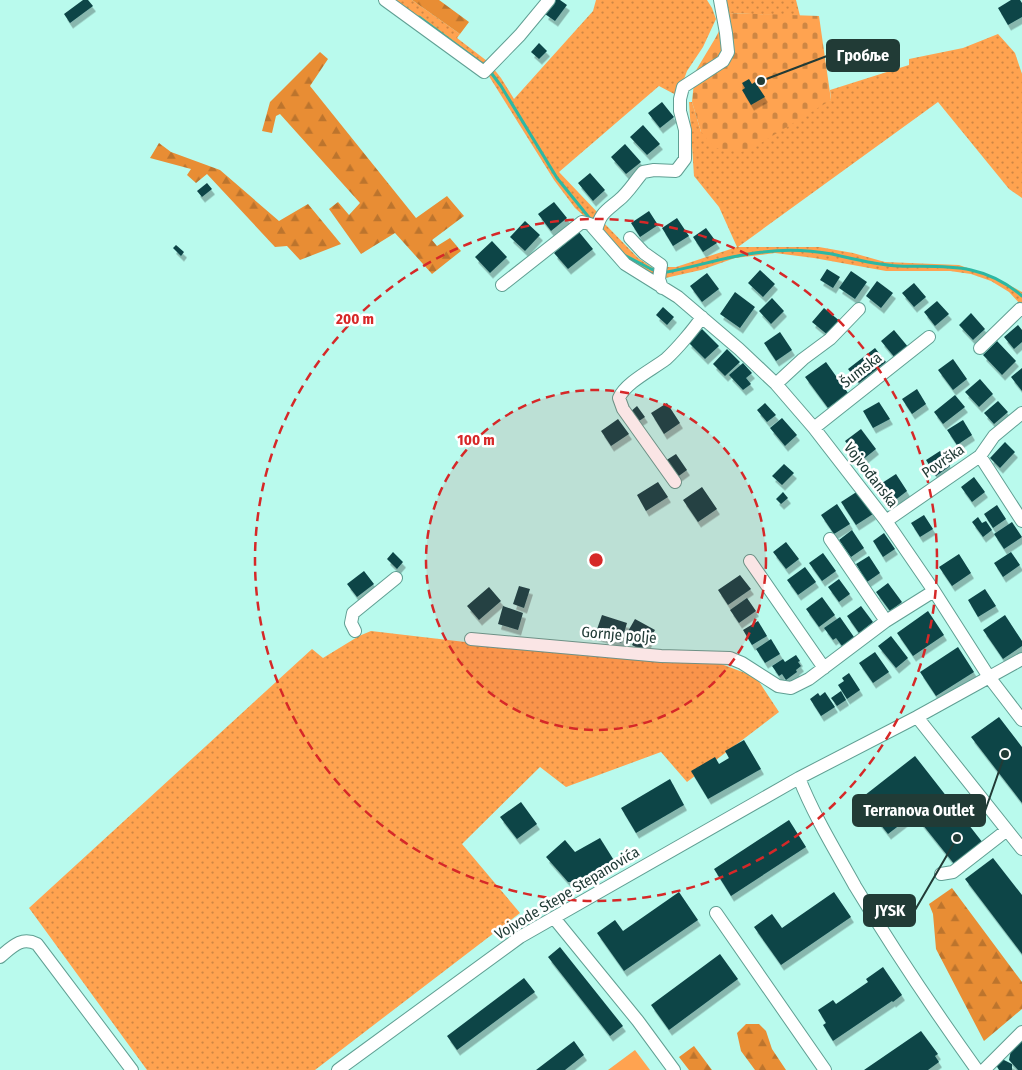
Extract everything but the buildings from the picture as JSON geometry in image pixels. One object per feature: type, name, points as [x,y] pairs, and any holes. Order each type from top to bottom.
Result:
[{"type":"street","points":[[386,0],[484,72],[520,35],[549,0]]},
{"type":"street","points":[[502,285],[582,222],[597,227],[611,205],[619,200],[643,172],[654,170],[676,171],[685,159],[685,130],[680,111],[683,87],[723,60],[728,52],[719,1]]},
{"type":"street","name":"Vojvođanska","points":[[597,227],[625,264],[660,283],[702,317],[776,384],[814,428],[886,521],[990,677],[1022,720]]},
{"type":"street","points":[[630,238],[644,253],[661,265],[660,283]]},
{"type":"street","points":[[776,384],[803,359],[830,339],[859,309]]},
{"type":"street","points":[[980,348],[1020,309],[1022,310]]},
{"type":"street","points":[[675,482],[623,409],[619,398],[621,393],[630,385],[667,358],[694,329],[702,317]]},
{"type":"street","name":"Šumska","points":[[814,428],[929,337]]},
{"type":"street","points":[[980,456],[994,436],[1022,414]]},
{"type":"street","name":"Površka","points":[[886,521],[980,456],[1022,521]]},
{"type":"street","points":[[830,539],[886,621]]},
{"type":"street","points":[[750,561],[824,668],[886,621],[934,591]]},
{"type":"street","points":[[354,631],[351,623],[353,613],[396,578]]},
{"type":"street","name":"Gornje polje","points":[[471,639],[660,656],[730,658],[742,662],[778,686],[791,688],[801,684],[824,668]]},
{"type":"street","name":"Vojvode Stepe Stepanovića","points":[[338,1070],[520,937],[799,778],[917,718],[1022,659]]},
{"type":"street","points":[[917,718],[1022,849]]},
{"type":"street","points":[[799,778],[824,832],[883,933],[977,1070]]},
{"type":"street","points":[[941,874],[953,872],[1006,830]]},
{"type":"street","points":[[716,913],[825,1070]]},
{"type":"street","points":[[554,918],[638,1021],[674,1070]]},
{"type":"street","points":[[0,957],[13,946],[23,941],[30,940],[37,944],[132,1070]]},
{"type":"street","points":[[984,1070],[1022,1032]]},
{"type":"green space","points":[[392,0],[412,0],[460,34],[457,38],[487,61],[481,66]]},
{"type":"green space","points":[[412,0],[439,0],[469,22],[460,34]]},
{"type":"green space","points":[[596,0],[707,0],[716,19],[703,47],[687,71],[678,96],[659,86],[559,172],[598,213],[593,224],[575,208],[554,180],[487,73],[493,68],[514,99],[593,11]]},
{"type":"green space","points":[[724,0],[796,0],[800,16],[728,13]]},
{"type":"green space","points":[[728,13],[819,16],[831,100],[756,146],[741,152],[715,148],[701,132],[692,102],[695,72]]},
{"type":"green space","points":[[998,34],[1015,53],[1022,74],[1022,198],[1009,189],[938,102],[738,247],[819,247],[853,253],[885,262],[959,265],[996,278],[1022,292],[1022,306],[1009,292],[991,281],[971,274],[950,271],[886,271],[775,253],[735,258],[701,270],[661,279],[665,267],[676,267],[737,247],[719,207],[694,176],[689,102],[692,102],[701,132],[831,100],[830,90],[909,65],[909,59],[963,48]]},
{"type":"green space","points":[[320,52],[328,59],[310,86],[416,218],[447,196],[464,216],[432,240],[437,246],[450,238],[461,251],[432,274],[395,233],[361,254],[329,209],[338,202],[349,215],[360,203],[280,114],[276,116],[272,133],[262,131],[270,102]]},
{"type":"green space","points":[[159,143],[171,152],[220,170],[279,221],[308,204],[341,244],[300,260],[287,246],[275,247],[207,174],[196,183],[187,175],[191,169],[150,158]]},
{"type":"green space","points":[[603,222],[638,258],[653,268],[654,278],[637,268],[600,234]]},
{"type":"green space","points":[[371,631],[577,655],[721,664],[756,677],[779,712],[687,782],[661,752],[566,787],[540,767],[462,844],[520,913],[315,1070],[147,1070],[29,908],[312,649],[323,658],[359,636]]},
{"type":"green space","points":[[952,888],[1022,982],[1022,1009],[984,1041],[936,949],[933,914],[929,904]]},
{"type":"green space","points":[[746,1024],[759,1024],[766,1031],[772,1049],[786,1070],[755,1070],[741,1051],[737,1033]]},
{"type":"green space","points":[[694,1046],[712,1070],[689,1070],[679,1057]]},
{"type":"green space","points":[[635,1050],[650,1070],[608,1070]]},
{"type":"waterway","points":[[419,17],[481,63]]},
{"type":"waterway","points":[[489,70],[501,86],[557,178],[591,220]]},
{"type":"waterway","points":[[663,272],[751,253],[780,250],[806,251],[890,265],[962,268],[985,274],[998,280],[1022,296]]},
{"type":"waterway","points":[[624,255],[657,271]]},
{"type":"place","name":"Гробље","points":[[761,81]]},
{"type":"place","name":"Terranova Outlet","points":[[1005,754]]},
{"type":"place","name":"JYSK","points":[[957,838]]}]
